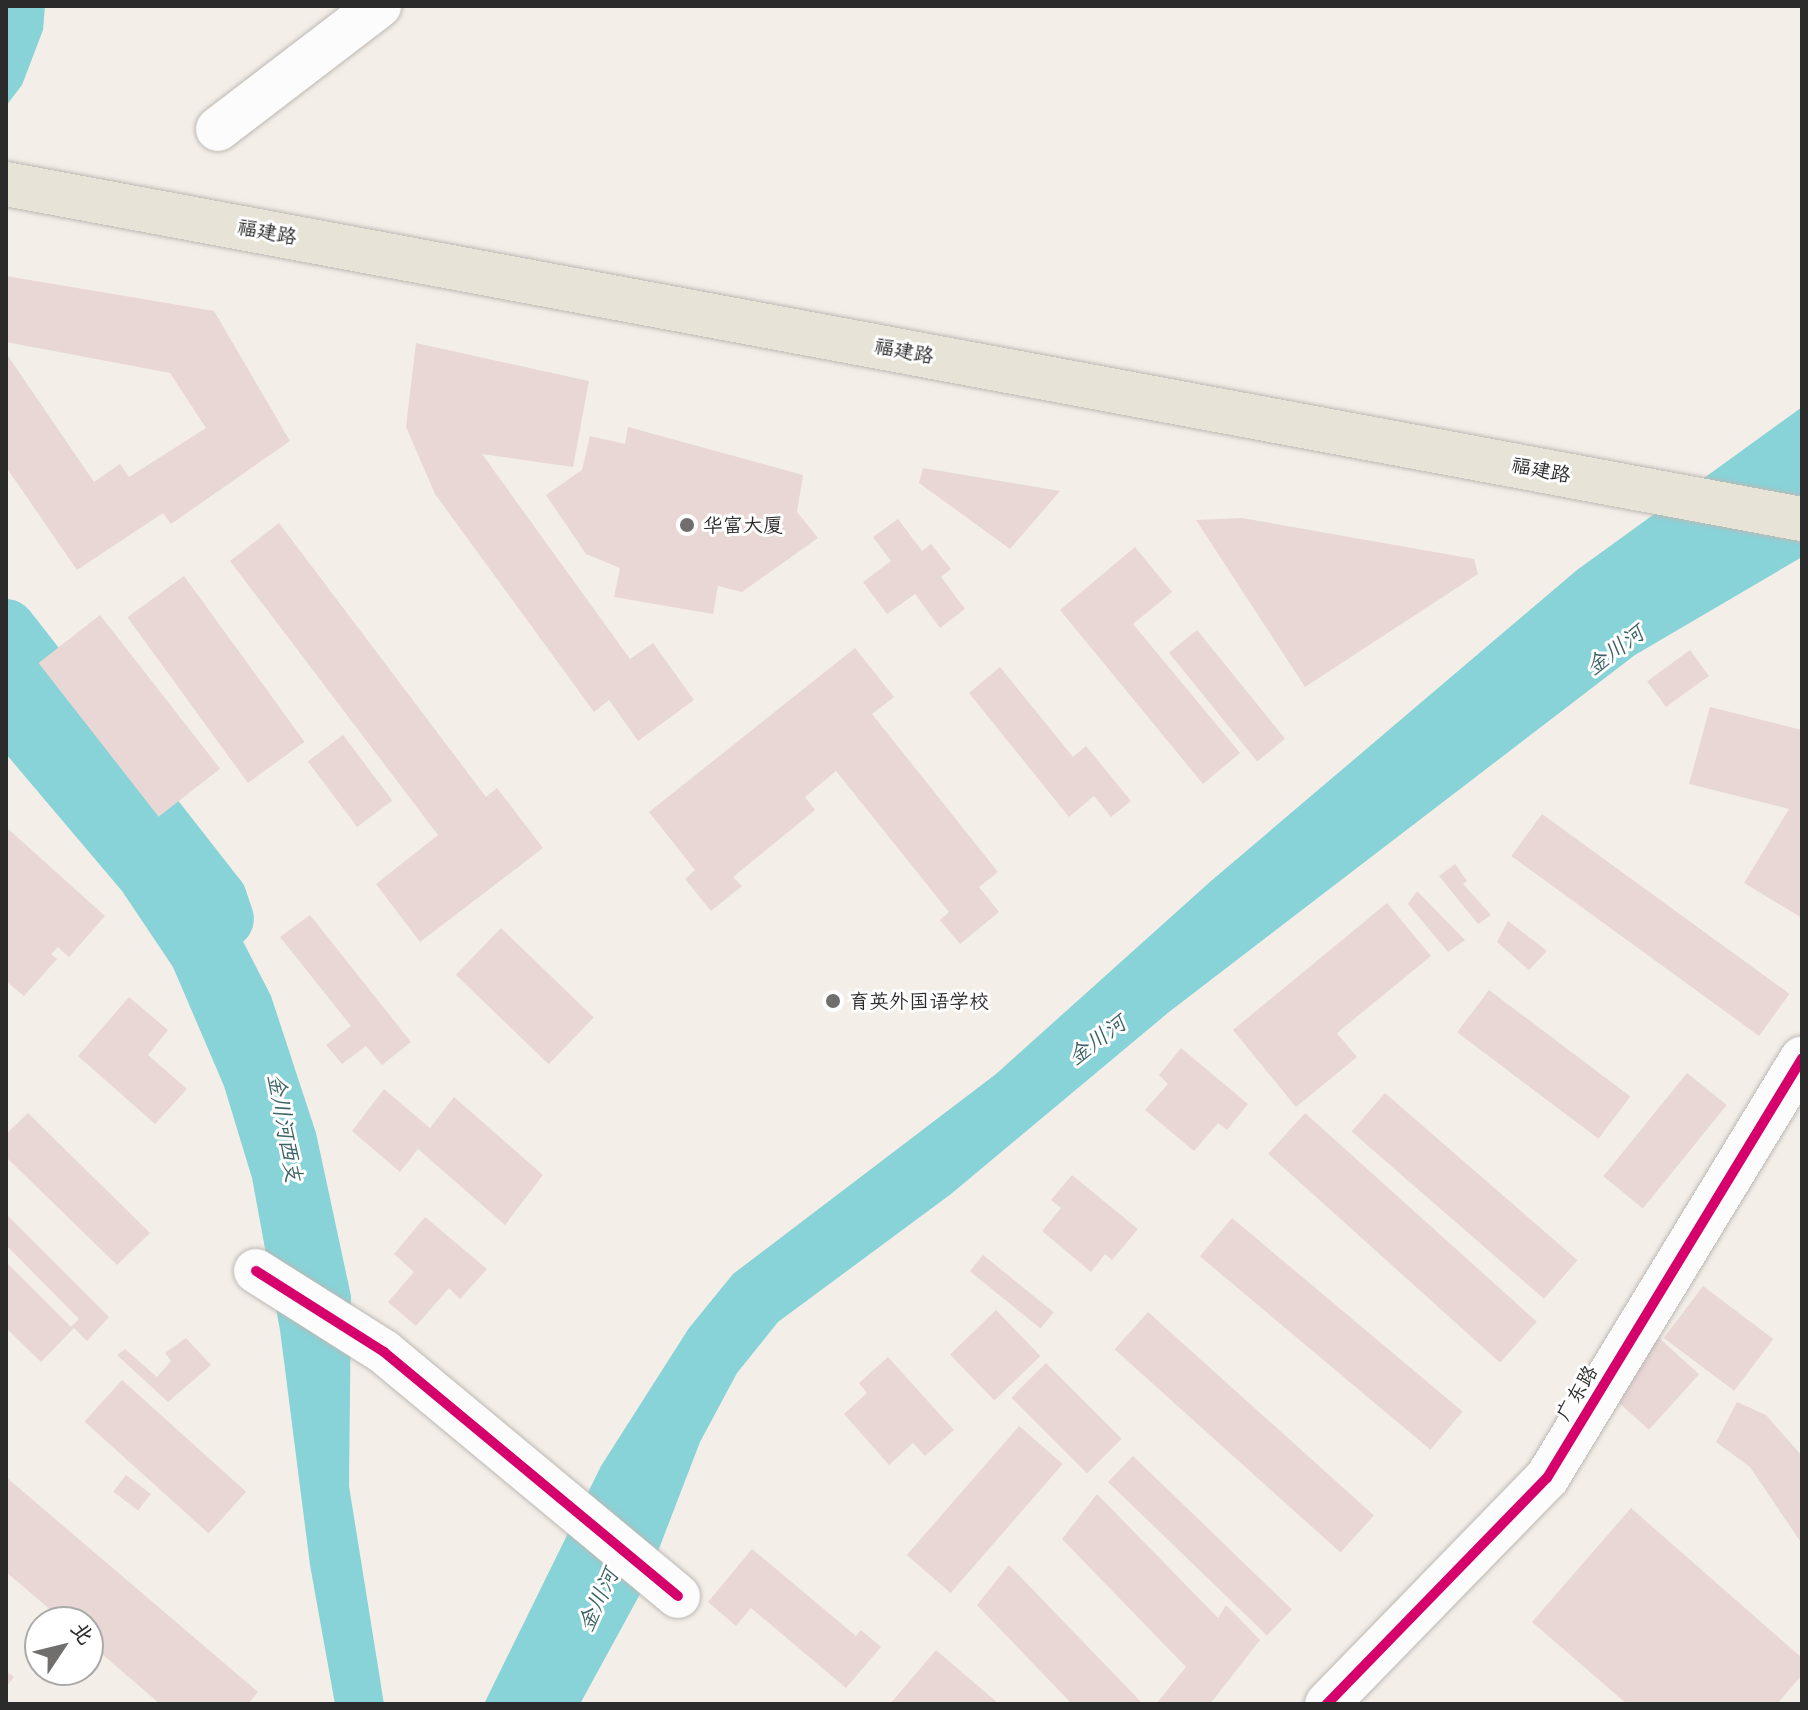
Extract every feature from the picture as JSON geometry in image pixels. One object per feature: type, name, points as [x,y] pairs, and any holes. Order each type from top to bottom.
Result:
[{"type":"main road","name":"福建路","points":[[26,187],[1802,519]]},
{"type":"street","points":[[218,129],[379,6]]},
{"type":"street","name":"广东路","points":[[1327,1704],[1547,1478],[1802,1058]]},
{"type":"street","points":[[256,1271],[384,1352],[678,1596]]},
{"type":"water","points":[[6,6],[45,6],[43,30],[22,85],[6,106]]},
{"type":"water","name":"金川河","points":[[1802,407],[1802,557],[1635,655],[1169,1012],[951,1194],[778,1322],[737,1373],[700,1442],[645,1585],[580,1704],[484,1704],[601,1466],[689,1328],[733,1274],[996,1074],[1211,881],[1577,570]]},
{"type":"water","points":[[6,620],[115,772],[229,914],[271,996],[316,1133],[351,1296],[349,1486],[384,1704],[335,1704],[310,1565],[280,1330],[252,1178],[224,1086],[173,967],[122,891],[6,754]]},
{"type":"building","points":[[6,276],[214,311],[290,441],[171,524],[163,513],[77,570],[6,467],[6,353],[94,482],[120,464],[129,477],[206,428],[170,373],[6,342]]},
{"type":"building","points":[[416,343],[589,381],[573,467],[482,454],[630,659],[653,643],[694,700],[638,741],[609,700],[594,712],[435,494],[406,427]]},
{"type":"building","name":"华富大厦","points":[[628,427],[803,475],[797,512],[818,538],[742,592],[718,586],[713,614],[614,597],[620,568],[586,554],[546,495],[582,470],[590,436],[625,444]]},
{"type":"building","points":[[923,468],[1060,491],[1010,549],[919,483]]},
{"type":"building","points":[[1242,518],[1474,559],[1478,574],[1305,687],[1196,520]]},
{"type":"building","points":[[898,519],[922,551],[931,544],[951,569],[941,577],[965,609],[940,628],[915,594],[887,614],[863,582],[891,561],[873,537]]},
{"type":"building","points":[[279,523],[486,797],[497,788],[543,848],[420,942],[376,884],[438,835],[230,561]]},
{"type":"building","points":[[1135,547],[1172,592],[1133,624],[1240,753],[1203,784],[1060,610]]},
{"type":"building","points":[[184,576],[304,742],[248,783],[127,617]]},
{"type":"building","points":[[100,615],[220,769],[159,817],[39,663]]},
{"type":"building","points":[[1197,630],[1285,739],[1257,761],[1169,653]]},
{"type":"building","points":[[855,648],[894,697],[872,714],[998,872],[979,887],[999,912],[960,944],[940,920],[949,912],[836,771],[805,797],[815,810],[733,877],[742,886],[711,911],[685,879],[695,870],[649,812]]},
{"type":"building","points":[[1690,650],[1709,676],[1666,707],[1647,681]]},
{"type":"building","points":[[1000,667],[1073,757],[1086,746],[1131,801],[1111,817],[1094,796],[1069,817],[969,693]]},
{"type":"building","points":[[1710,707],[1802,730],[1802,918],[1744,883],[1789,809],[1689,784]]},
{"type":"building","points":[[343,735],[392,800],[357,827],[308,761]]},
{"type":"building","points":[[1542,814],[1790,994],[1759,1036],[1511,856]]},
{"type":"building","points":[[6,827],[105,916],[69,957],[58,947],[51,954],[57,959],[24,996],[6,981]]},
{"type":"building","points":[[1455,864],[1467,881],[1463,884],[1491,915],[1478,924],[1439,876]]},
{"type":"building","points":[[1417,891],[1465,940],[1448,952],[1408,904]]},
{"type":"building","points":[[1387,903],[1431,956],[1337,1033],[1357,1057],[1296,1107],[1233,1030]]},
{"type":"building","points":[[310,915],[411,1042],[382,1065],[366,1046],[342,1064],[326,1045],[351,1026],[280,937]]},
{"type":"building","points":[[1508,921],[1547,951],[1529,970],[1497,942]]},
{"type":"building","points":[[501,928],[594,1018],[549,1064],[456,975]]},
{"type":"building","points":[[1489,990],[1630,1097],[1598,1139],[1457,1032]]},
{"type":"building","points":[[129,997],[168,1030],[148,1055],[187,1089],[155,1124],[78,1056]]},
{"type":"building","points":[[1181,1048],[1248,1104],[1227,1130],[1218,1123],[1194,1151],[1145,1110],[1168,1084],[1159,1075]]},
{"type":"building","points":[[1687,1073],[1727,1105],[1643,1208],[1603,1176]]},
{"type":"building","points":[[384,1089],[430,1128],[454,1097],[543,1175],[505,1225],[418,1149],[400,1172],[352,1131]]},
{"type":"building","points":[[1385,1093],[1577,1260],[1544,1299],[1352,1131]]},
{"type":"building","points":[[28,1113],[150,1233],[117,1265],[6,1157],[6,1134]]},
{"type":"building","points":[[1305,1113],[1537,1322],[1500,1363],[1268,1154]]},
{"type":"building","points":[[1072,1175],[1138,1229],[1112,1260],[1105,1254],[1091,1272],[1042,1231],[1061,1208],[1051,1200]]},
{"type":"building","points":[[6,1214],[109,1317],[87,1341],[74,1328],[41,1362],[6,1328],[6,1262],[71,1327],[79,1319],[6,1245]]},
{"type":"building","points":[[425,1217],[487,1269],[460,1299],[449,1288],[416,1326],[388,1302],[414,1272],[394,1254]]},
{"type":"building","points":[[1232,1218],[1463,1411],[1430,1450],[1200,1256]]},
{"type":"building","points":[[983,1255],[1054,1312],[1041,1329],[970,1271]]},
{"type":"building","points":[[1703,1286],[1773,1339],[1734,1391],[1664,1338]]},
{"type":"building","points":[[996,1310],[1040,1356],[994,1400],[950,1354]]},
{"type":"building","points":[[1148,1312],[1374,1515],[1340,1553],[1115,1349]]},
{"type":"building","points":[[186,1338],[211,1365],[168,1402],[117,1355],[125,1349],[157,1377],[171,1361],[165,1353]]},
{"type":"building","points":[[1659,1338],[1699,1374],[1649,1430],[1609,1394]]},
{"type":"building","points":[[888,1357],[954,1430],[925,1456],[913,1443],[889,1465],[844,1414],[867,1393],[859,1383]]},
{"type":"building","points":[[1046,1363],[1122,1439],[1087,1473],[1011,1398]]},
{"type":"building","points":[[122,1380],[246,1492],[209,1533],[85,1422]]},
{"type":"building","points":[[1737,1402],[1766,1415],[1802,1456],[1802,1544],[1750,1467],[1716,1442]]},
{"type":"building","points":[[1019,1426],[1063,1464],[951,1593],[907,1555]]},
{"type":"building","points":[[1133,1456],[1292,1610],[1267,1635],[1108,1482]]},
{"type":"building","points":[[126,1475],[151,1494],[138,1510],[113,1492]]},
{"type":"building","points":[[6,1477],[258,1692],[248,1704],[160,1704],[104,1656],[104,1606],[46,1606],[6,1572]]},
{"type":"building","points":[[1097,1494],[1218,1618],[1226,1605],[1260,1640],[1210,1704],[1156,1704],[1186,1667],[1062,1539]]},
{"type":"building","points":[[1631,1508],[1802,1658],[1802,1675],[1777,1704],[1627,1704],[1532,1622]]},
{"type":"building","points":[[752,1549],[856,1636],[861,1630],[881,1647],[846,1688],[751,1608],[736,1626],[708,1602]]},
{"type":"building","points":[[1009,1565],[1143,1704],[1072,1704],[977,1605]]},
{"type":"building","points":[[936,1650],[999,1704],[890,1704]]},
{"type":"building","points":[[6,1671],[14,1677],[6,1687]]},
{"type":"waterway","name":"金川河西支","points":[[6,629],[217,899],[224,919]]},
{"type":"cycle path","points":[[1327,1704],[1547,1478],[1802,1058]]},
{"type":"cycle path","points":[[256,1271],[384,1352],[678,1596]]},
{"type":"place","name":"华富大厦","points":[[687,525]]},
{"type":"place","name":"育英外国语学校","points":[[833,1001]]}]
